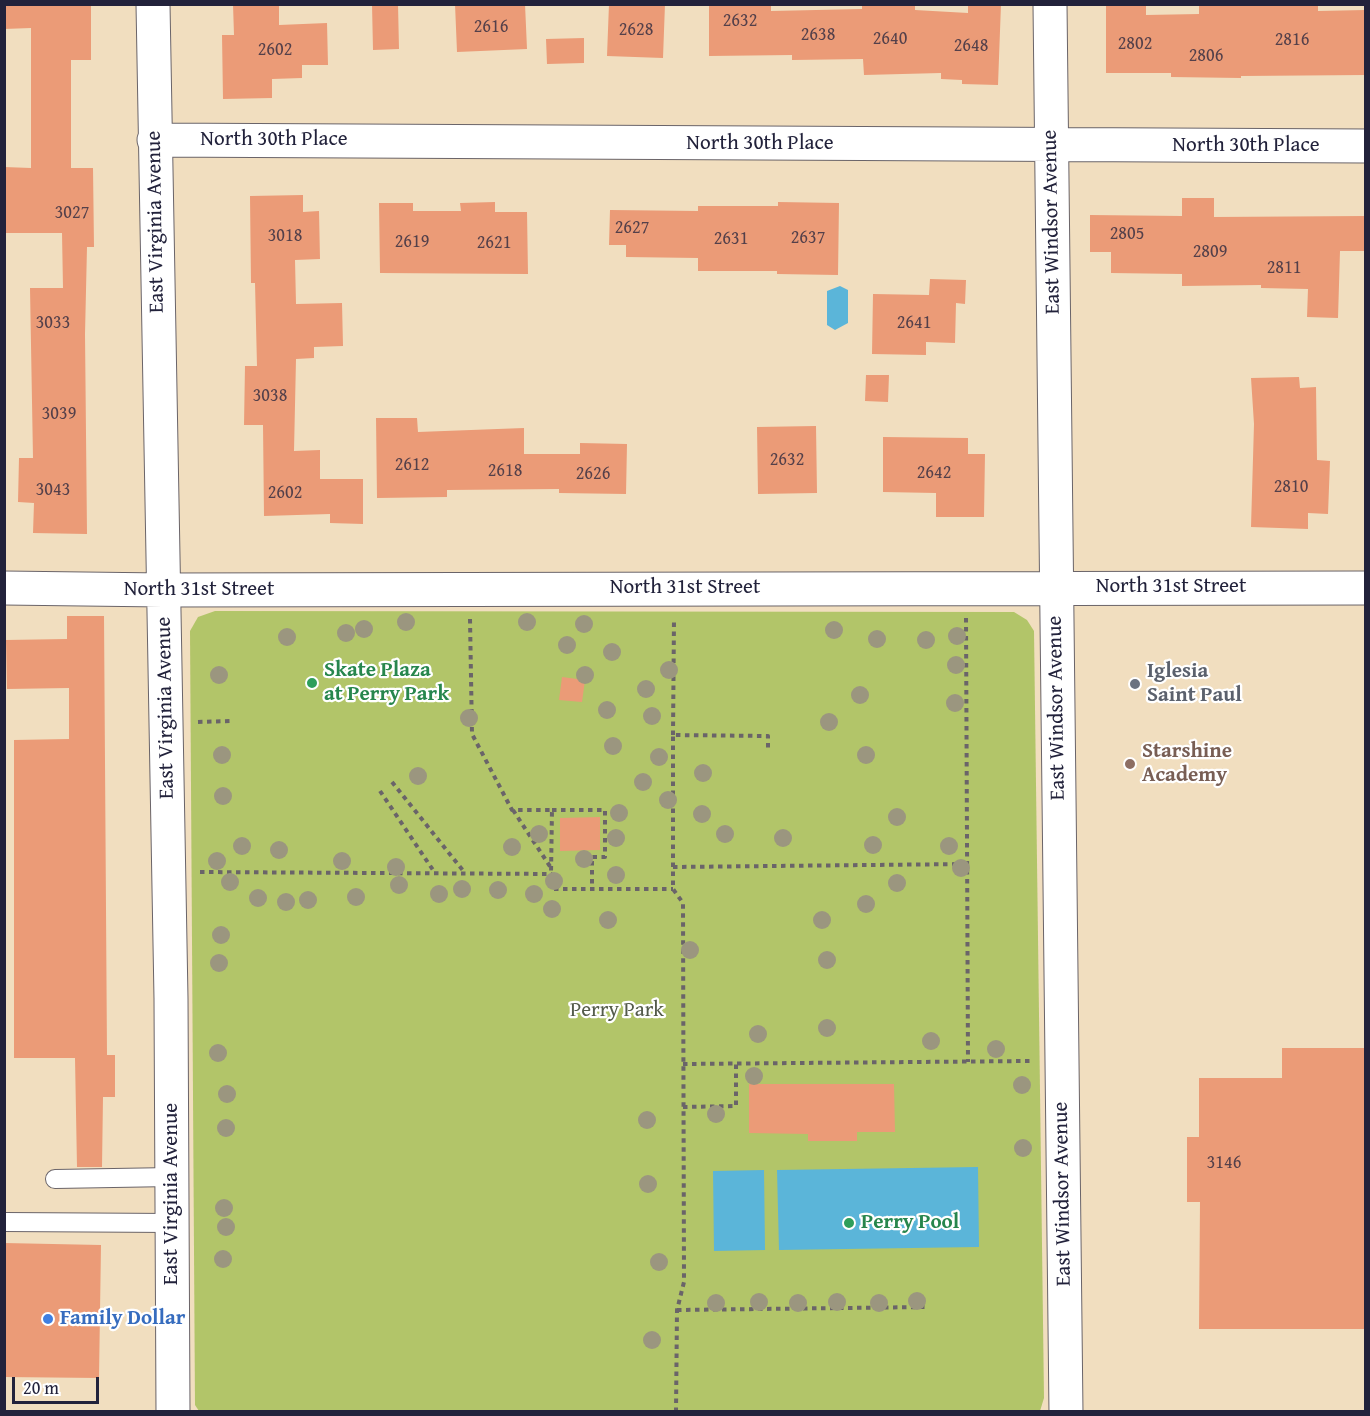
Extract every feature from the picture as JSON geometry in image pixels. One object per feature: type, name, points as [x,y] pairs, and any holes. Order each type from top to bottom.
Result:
[{"type":"street","name":"East Virginia Avenue","points":[[153,4],[171,998],[173,1412]]},
{"type":"street","name":"East Windsor Avenue","points":[[1050,4],[1066,1412]]},
{"type":"street","name":"North 30th Place","points":[[154,140],[1365,146]]},
{"type":"street","name":"North 31st Street","points":[[4,588],[163,590],[1056,586],[1365,588]]},
{"type":"lane","points":[[55,1179],[172,1177]]},
{"type":"lane","points":[[4,1222],[172,1223]]},
{"type":"path","points":[[470,615],[472,734],[512,810],[551,868]]},
{"type":"path","points":[[674,615],[673,889],[683,903],[684,1282],[677,1310],[676,1412]]},
{"type":"path","points":[[966,616],[968,1062]]},
{"type":"path","points":[[194,722],[233,721]]},
{"type":"path","points":[[673,735],[768,736],[768,749]]},
{"type":"path","points":[[392,782],[465,874]]},
{"type":"path","points":[[380,791],[435,873]]},
{"type":"path","points":[[512,810],[605,810],[605,857],[592,857],[592,889]]},
{"type":"path","points":[[552,810],[550,889],[673,889]]},
{"type":"path","points":[[673,867],[967,864]]},
{"type":"path","points":[[195,872],[551,874]]},
{"type":"path","points":[[683,1064],[1037,1061]]},
{"type":"path","points":[[683,1107],[736,1106],[736,1064]]},
{"type":"path","points":[[677,1310],[926,1307]]},
{"type":"green space","name":"Perry Park","points":[[215,611],[1014,612],[1027,620],[1034,631],[1044,1398],[1040,1411],[199,1411],[195,1405],[190,631],[198,617]]},
{"type":"water","points":[[840,286],[848,290],[848,323],[835,330],[827,325],[827,291]]},
{"type":"water","points":[[978,1167],[979,1247],[779,1250],[777,1170]]},
{"type":"water","points":[[764,1170],[765,1250],[714,1251],[713,1171]]},
{"type":"building","points":[[4,4],[91,4],[91,60],[71,60],[71,168],[93,168],[94,247],[87,247],[85,334],[87,534],[33,533],[34,503],[18,502],[19,458],[33,458],[30,288],[63,288],[62,233],[4,233],[4,167],[31,168],[31,28],[4,29]]},
{"type":"building","points":[[233,4],[279,4],[279,25],[327,23],[328,65],[302,65],[302,78],[272,79],[272,98],[223,99],[222,35],[234,35]]},
{"type":"building","points":[[372,4],[398,4],[399,49],[373,50]]},
{"type":"building","points":[[455,4],[525,4],[527,49],[457,52]]},
{"type":"building","points":[[609,4],[665,4],[663,58],[607,56]]},
{"type":"building","points":[[709,4],[771,4],[771,11],[862,9],[862,4],[915,4],[915,10],[968,13],[968,4],[1001,4],[998,85],[962,84],[962,80],[941,79],[941,73],[864,75],[863,59],[792,60],[792,55],[709,56]]},
{"type":"building","points":[[1106,4],[1146,4],[1146,15],[1199,14],[1199,4],[1318,4],[1318,11],[1365,10],[1365,75],[1241,76],[1241,78],[1171,77],[1171,73],[1106,73]]},
{"type":"building","points":[[584,38],[584,63],[547,64],[546,39]]},
{"type":"building","points":[[303,195],[303,212],[319,211],[320,259],[295,260],[296,304],[342,303],[343,346],[314,347],[314,358],[296,359],[294,451],[320,450],[320,479],[363,479],[363,524],[330,523],[330,514],[264,516],[263,425],[244,425],[245,366],[257,366],[255,283],[251,283],[250,196]]},
{"type":"building","points":[[1182,198],[1214,198],[1214,217],[1365,216],[1365,251],[1340,251],[1338,318],[1307,317],[1308,289],[1261,288],[1261,285],[1182,286],[1182,274],[1111,273],[1111,252],[1090,252],[1090,215],[1182,216]]},
{"type":"building","points":[[495,202],[495,212],[527,212],[528,274],[380,273],[379,203],[413,203],[413,211],[461,211],[460,203]]},
{"type":"building","points":[[778,202],[839,203],[838,275],[777,274],[777,271],[698,271],[698,258],[626,257],[626,245],[609,245],[610,210],[698,211],[698,206],[778,206]]},
{"type":"building","points":[[930,279],[966,280],[965,304],[956,303],[955,343],[926,342],[926,355],[872,354],[873,294],[929,295]]},
{"type":"building","points":[[866,375],[889,375],[888,402],[865,401]]},
{"type":"building","points":[[1299,377],[1300,388],[1316,387],[1317,460],[1330,461],[1328,514],[1308,513],[1308,529],[1251,527],[1254,424],[1251,378]]},
{"type":"building","points":[[376,418],[417,418],[418,432],[524,428],[524,454],[580,454],[580,443],[627,444],[626,494],[559,493],[559,489],[447,490],[447,497],[377,498]]},
{"type":"building","points":[[816,426],[817,493],[758,494],[757,427]]},
{"type":"building","points":[[883,437],[968,438],[968,454],[985,454],[984,517],[936,517],[936,493],[883,492]]},
{"type":"building","points":[[67,616],[104,616],[107,1055],[115,1055],[115,1097],[103,1097],[102,1167],[77,1167],[75,1058],[14,1058],[14,740],[69,739],[69,688],[7,689],[6,640],[67,639]]},
{"type":"building","points":[[562,677],[585,680],[582,702],[559,700]]},
{"type":"building","points":[[600,817],[600,850],[560,851],[560,818]]},
{"type":"building","points":[[1282,1048],[1365,1048],[1365,1329],[1199,1329],[1200,1202],[1187,1202],[1187,1137],[1199,1137],[1199,1078],[1282,1078]]},
{"type":"building","points":[[749,1084],[894,1084],[895,1132],[857,1132],[857,1141],[808,1141],[808,1134],[749,1133]]},
{"type":"building","points":[[4,1243],[101,1245],[99,1378],[4,1377]]},
{"type":"place","name":"Skate Plaza at Perry Park","points":[[312,683]]},
{"type":"place","name":"Iglesia Saint Paul","points":[[1135,684]]},
{"type":"place","name":"Starshine Academy","points":[[1130,764]]},
{"type":"place","name":"Perry Pool","points":[[849,1223]]},
{"type":"place","name":"Family Dollar","points":[[48,1319]]}]
